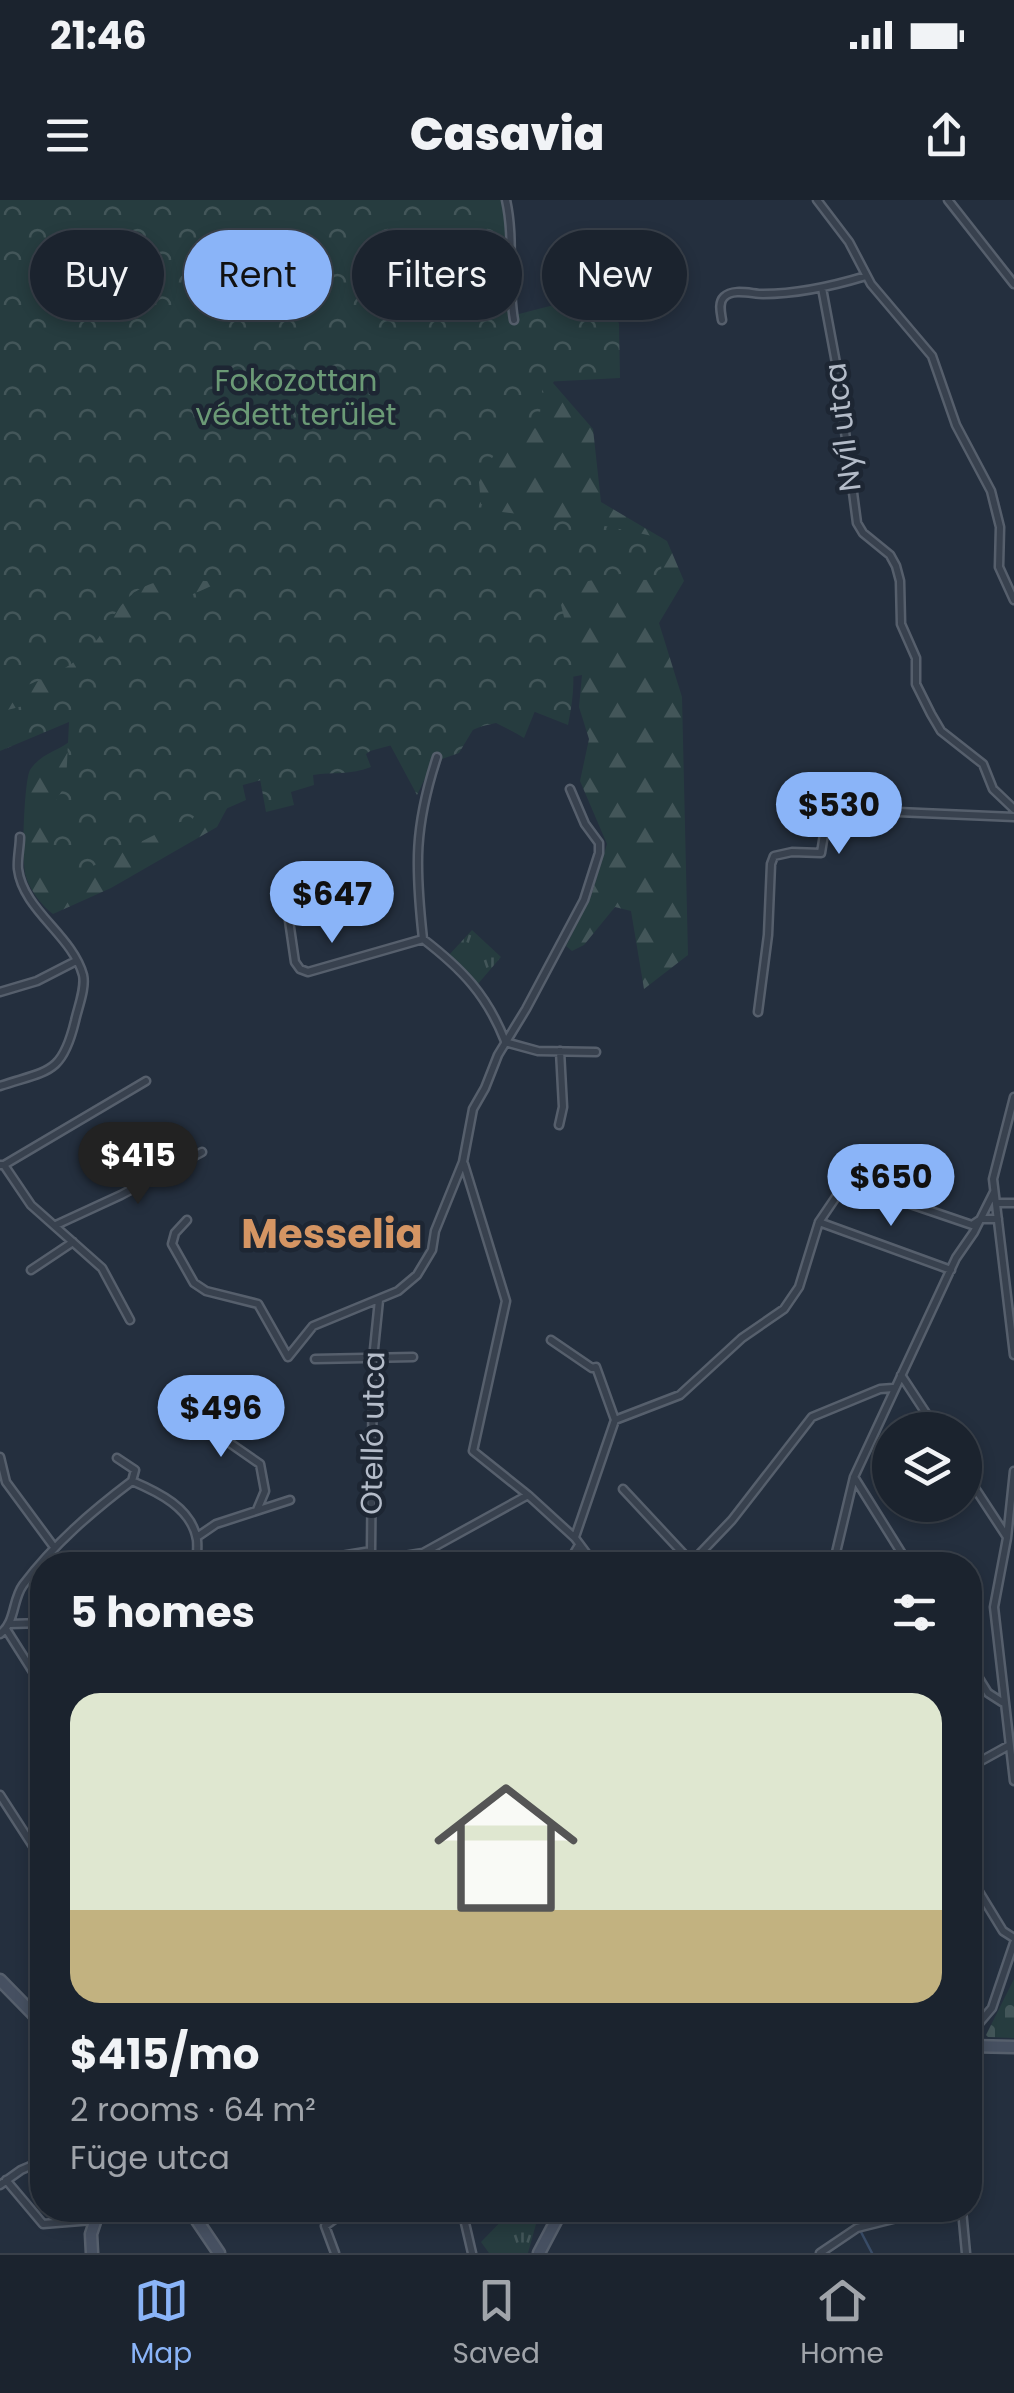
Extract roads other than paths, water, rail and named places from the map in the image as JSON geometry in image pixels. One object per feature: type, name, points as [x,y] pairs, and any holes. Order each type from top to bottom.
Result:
[{"type":"street","points":[[506,200],[512,230]]},
{"type":"street","points":[[817,200],[849,242],[866,276],[932,356],[956,425],[991,492],[1000,526],[998,567],[1014,600]]},
{"type":"street","points":[[948,200],[1014,284]]},
{"type":"street","points":[[722,320],[720,304],[733,292],[765,294],[822,288],[866,276]]},
{"type":"street","name":"Nyíl utca","points":[[822,288],[857,523],[896,566],[901,624],[916,658],[916,684],[931,714],[941,731],[983,764],[992,789],[1014,813]]},
{"type":"street","points":[[437,756],[421,805],[416,872],[423,939],[486,1000],[505,1042],[538,1052],[596,1052]]},
{"type":"street","points":[[187,1220],[174,1233],[172,1244],[194,1283],[206,1291],[258,1304],[288,1357],[312,1326],[379,1300],[417,1275],[432,1250],[435,1231],[463,1162],[472,1109],[584,900],[599,854],[596,837],[584,824],[570,789]]},
{"type":"street","points":[[758,1012],[768,935],[771,864],[774,856],[781,853],[821,853],[828,810],[1014,813]]},
{"type":"street","points":[[0,1086],[54,1068],[64,1056],[84,984],[76,960],[41,914],[18,870],[20,837]]},
{"type":"street","points":[[284,886],[296,962],[308,972],[423,939]]},
{"type":"street","points":[[0,992],[37,980],[76,960]]},
{"type":"street","points":[[559,1125],[563,1107],[560,1051]]},
{"type":"street","points":[[130,1320],[102,1268],[21,1194],[2,1165],[146,1081]]},
{"type":"street","points":[[1014,1097],[993,1180],[1014,1355]]},
{"type":"street","points":[[56,1225],[121,1196],[202,1152]]},
{"type":"street","points":[[463,1162],[506,1301],[472,1449],[528,1494],[584,1552]]},
{"type":"street","points":[[615,1420],[680,1395],[742,1338],[784,1309],[800,1287],[819,1222],[834,1198],[855,1188],[972,1225],[981,1219],[998,1219]]},
{"type":"street","points":[[835,1552],[854,1477],[951,1270],[994,1192]]},
{"type":"street","points":[[996,1203],[1014,1204]]},
{"type":"street","points":[[819,1222],[951,1270]]},
{"type":"street","points":[[31,1270],[72,1242]]},
{"type":"street","name":"Otelló utca","points":[[370,1551],[373,1359],[379,1300]]},
{"type":"street","points":[[552,1340],[596,1367],[615,1420],[572,1552]]},
{"type":"street","points":[[315,1360],[413,1357]]},
{"type":"street","points":[[901,1375],[925,1412]]},
{"type":"street","points":[[703,1552],[812,1418],[880,1389],[894,1388]]},
{"type":"street","points":[[188,1403],[194,1404],[211,1430],[260,1464],[265,1492],[257,1510]]},
{"type":"street","points":[[0,1457],[6,1482],[54,1547]]},
{"type":"street","points":[[50,1552],[91,1512],[132,1481],[135,1470],[117,1458]]},
{"type":"street","points":[[1014,1471],[994,1607],[1014,1781]]},
{"type":"street","points":[[854,1477],[901,1552]]},
{"type":"street","points":[[132,1481],[169,1498],[197,1536],[198,1552]]},
{"type":"street","points":[[624,1489],[681,1552]]},
{"type":"street","points":[[423,1552],[528,1494]]},
{"type":"street","points":[[197,1536],[216,1524],[290,1500]]},
{"type":"street","points":[[982,1500],[1007,1538]]},
{"type":"street","points":[[364,1552],[370,1551]]},
{"type":"street","points":[[5,1629],[19,1590],[30,1576]]},
{"type":"street","points":[[5,1629],[30,1625]]},
{"type":"street","points":[[5,1629],[30,1668]]},
{"type":"street","points":[[982,1683],[988,1693],[1003,1702]]},
{"type":"street","points":[[982,1761],[1008,1746]]},
{"type":"street","points":[[0,1796],[30,1842]]},
{"type":"street","points":[[982,1897],[1003,1931],[1014,1940],[992,2008],[982,2021]]},
{"type":"street","points":[[0,1980],[30,2011]]},
{"type":"street","points":[[982,2046],[1014,2046]]},
{"type":"street","points":[[30,2167],[3,2183],[30,2211]]},
{"type":"street","points":[[92,2253],[95,2222]]},
{"type":"street","points":[[198,2222],[219,2253]]},
{"type":"street","points":[[330,2222],[325,2226],[335,2253]]},
{"type":"street","points":[[465,2222],[472,2253]]},
{"type":"street","points":[[539,2253],[556,2222]]},
{"type":"street","points":[[820,2253],[858,2228],[881,2222]]},
{"type":"street","points":[[963,2222],[966,2253]]},
{"type":"waterway","points":[[861,2232],[872,2253]]},
{"type":"district","name":"Messelia","points":[[332,1234]]},
{"type":"park label","name":"Fokozottan védett terület","points":[[296,398]]}]
